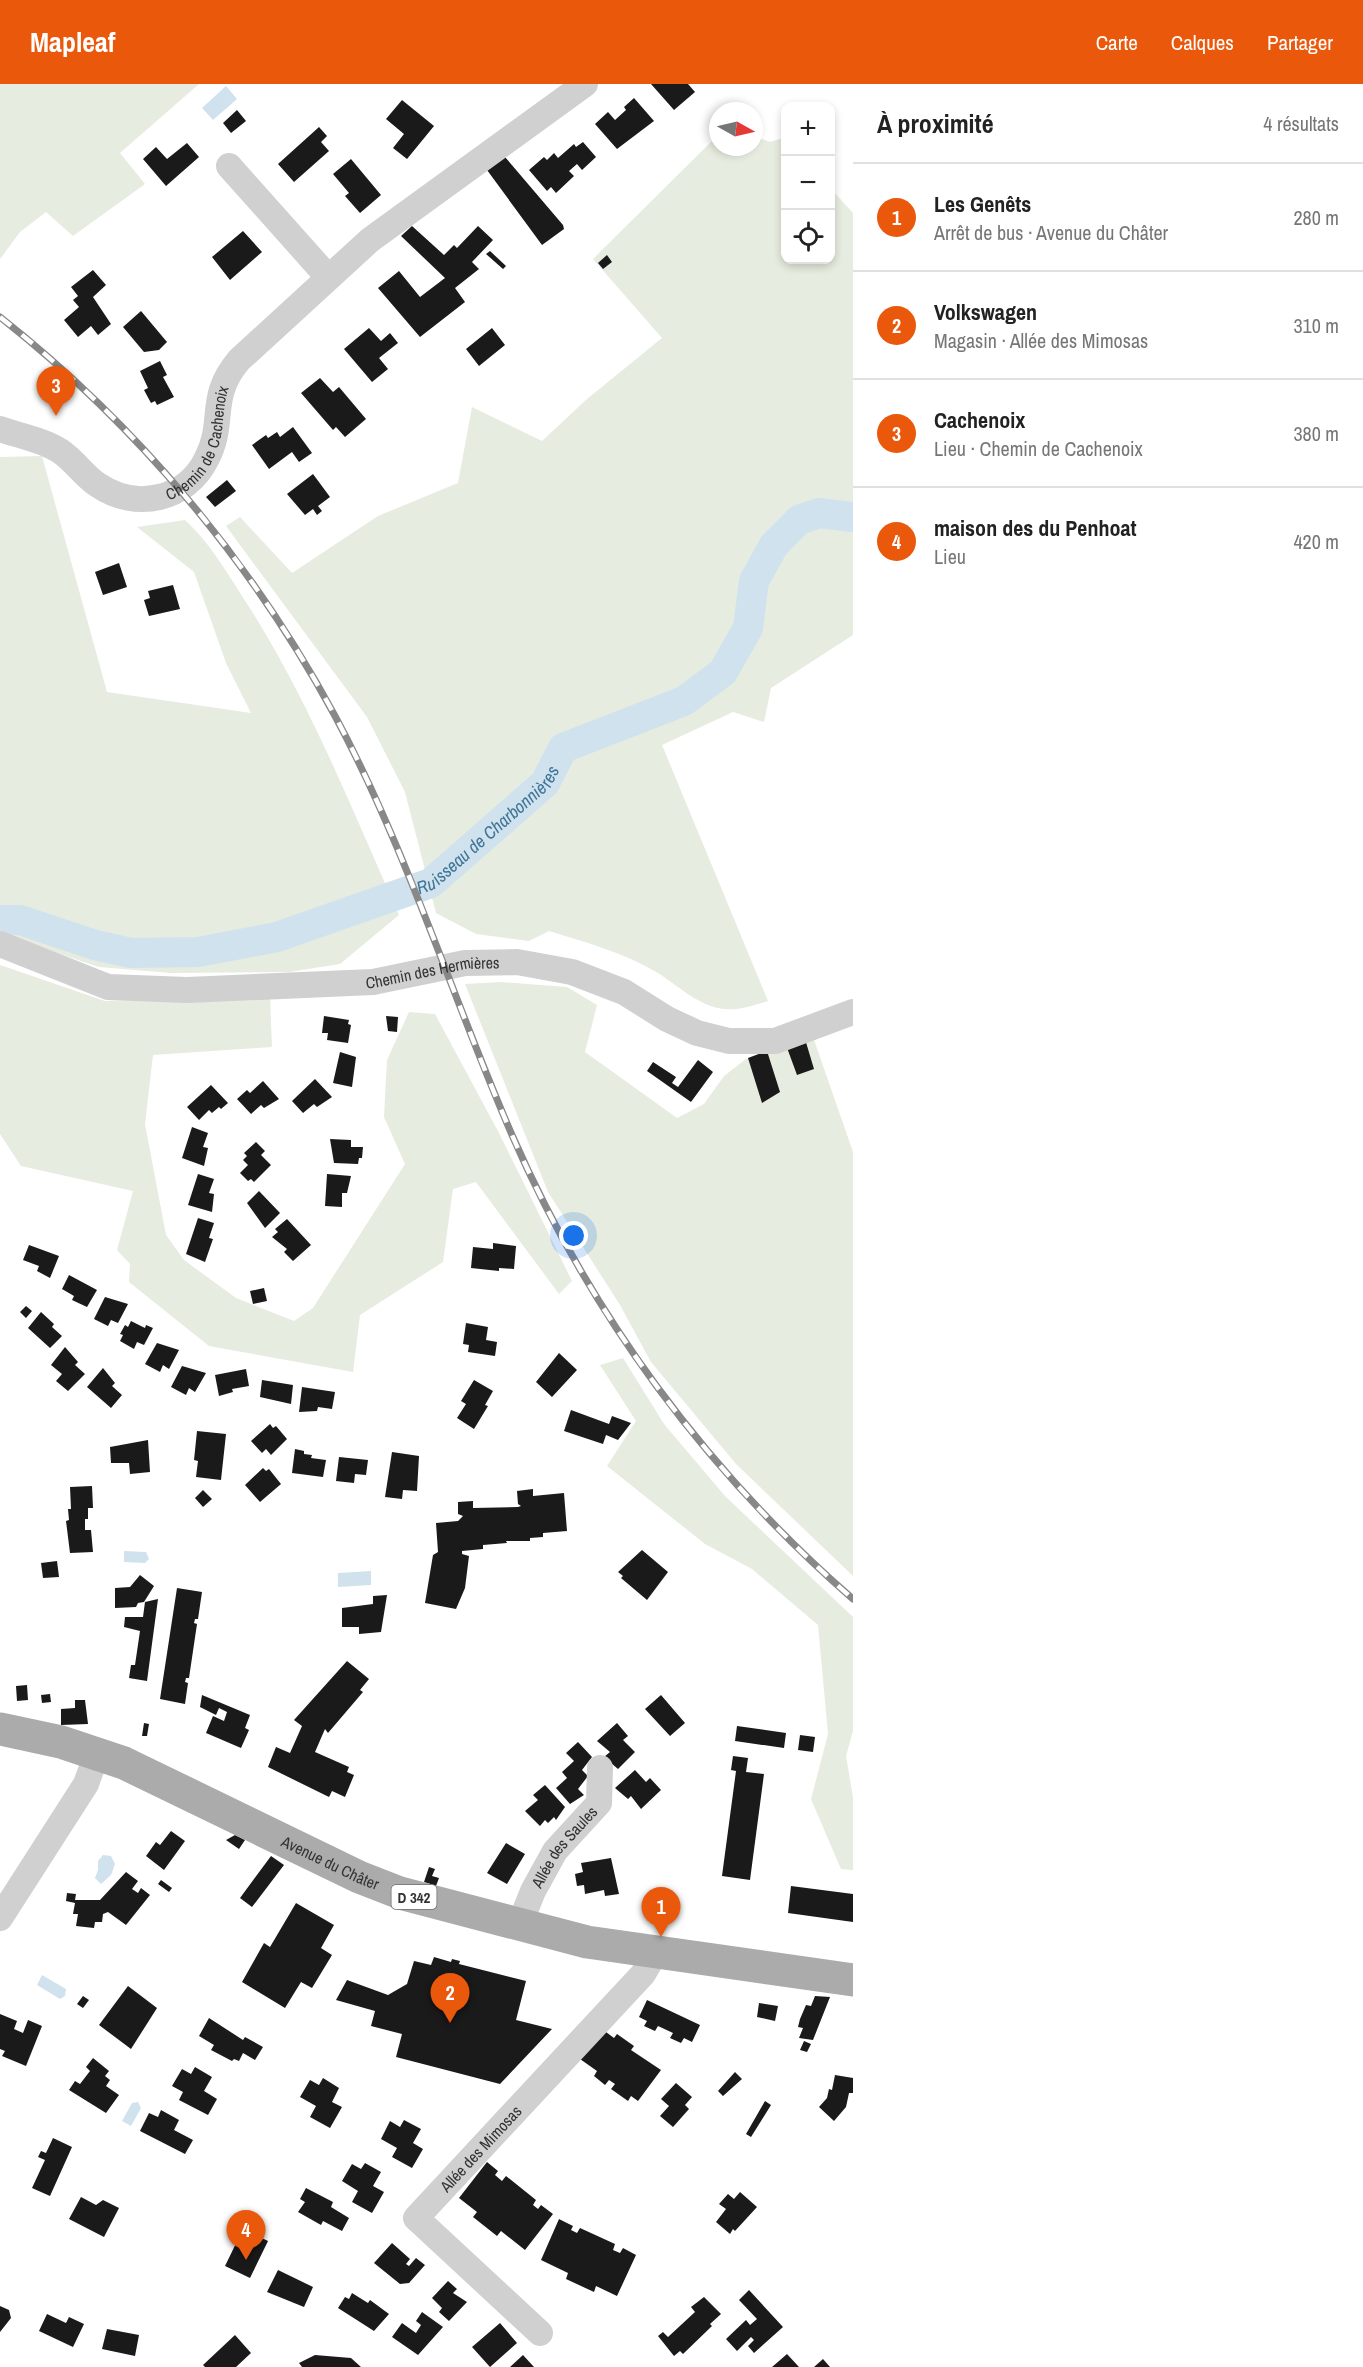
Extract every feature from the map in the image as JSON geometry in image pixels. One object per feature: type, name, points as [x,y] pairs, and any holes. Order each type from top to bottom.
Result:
[{"type":"main road","name":"Avenue du Châter","points":[[0,1729],[97,1753],[163,1782],[359,1877],[400,1893],[587,1942],[853,1980]]},
{"type":"street","name":"Chemin de Cachenoix","points":[[0,429],[39,441],[61,452],[98,485],[114,493],[152,499],[175,493],[197,475],[208,458],[215,438],[219,394],[234,366],[370,240],[556,91],[585,84]]},
{"type":"street","points":[[229,166],[328,277]]},
{"type":"street","name":"Chemin des Hermières","points":[[0,944],[108,987],[187,990],[373,982],[465,963],[517,962],[572,972],[624,992],[667,1020],[697,1033],[729,1041],[776,1041],[853,1012]]},
{"type":"street","points":[[0,1918],[86,1784],[97,1753]]},
{"type":"street","name":"Allée des Saules","points":[[519,1926],[533,1891],[555,1851],[599,1803],[600,1768]]},
{"type":"street","name":"Allée des Mimosas","points":[[540,2333],[416,2218],[643,1974],[656,1952]]},
{"type":"shaded area","points":[[0,84],[199,84],[120,153],[145,184],[73,236],[46,212],[20,232],[0,259]]},
{"type":"shaded area","points":[[763,139],[770,142],[781,139],[781,264],[835,264],[835,193],[853,213],[853,635],[771,688],[764,722],[733,712],[662,745],[768,1001],[743,1008],[710,1006],[645,966],[619,954],[549,931],[529,941],[476,934],[436,913],[405,792],[367,717],[226,526],[240,517],[292,573],[378,516],[458,483],[472,407],[542,441],[587,399],[662,338],[593,259],[709,144],[709,156],[763,156]]},
{"type":"shaded area","points":[[42,456],[107,692],[251,713],[226,663],[194,572],[137,527],[185,520],[216,556],[265,634],[308,712],[399,915],[340,964],[289,972],[171,973],[99,967],[0,934],[0,457]]},
{"type":"shaded area","points":[[0,965],[105,1001],[270,997],[272,1047],[153,1055],[145,1124],[166,1235],[184,1260],[236,1298],[294,1321],[313,1308],[405,1164],[384,1117],[387,1060],[409,1012],[435,1014],[499,1133],[572,1281],[559,1294],[476,1182],[453,1189],[443,1262],[360,1315],[353,1372],[209,1346],[129,1282],[130,1264],[117,1250],[133,1191],[21,1166],[0,1134]]},
{"type":"shaded area","points":[[501,982],[567,987],[597,1005],[585,1052],[677,1118],[704,1104],[724,1076],[746,1059],[813,1037],[853,1152],[853,1576],[736,1464],[651,1362],[620,1305],[548,1192],[465,984]]},
{"type":"shaded area","points":[[623,1358],[664,1424],[725,1496],[853,1617],[853,1731],[846,1756],[853,1797],[853,1870],[841,1869],[811,1799],[828,1734],[818,1625],[752,1569],[705,1544],[607,1466],[636,1421],[600,1365]]},
{"type":"water","points":[[226,86],[237,99],[213,120],[202,108]]},
{"type":"water","points":[[124,1551],[146,1552],[149,1559],[145,1563],[124,1562]]},
{"type":"water","points":[[371,1571],[371,1585],[338,1587],[338,1573]]},
{"type":"water","points":[[103,1855],[111,1856],[115,1864],[111,1875],[101,1884],[95,1878],[98,1861]]},
{"type":"water","points":[[42,1975],[66,1989],[65,1996],[60,1999],[37,1985]]},
{"type":"water","points":[[138,2102],[141,2108],[131,2126],[122,2121],[132,2103]]},
{"type":"building","points":[[651,84],[688,84],[695,92],[674,110]]},
{"type":"building","points":[[634,98],[654,121],[617,149],[595,124],[608,112],[615,120]]},
{"type":"building","points":[[402,100],[434,126],[407,159],[393,148],[404,134],[386,119]]},
{"type":"building","points":[[237,110],[246,121],[231,133],[223,123]]},
{"type":"building","points":[[319,127],[327,136],[321,142],[329,151],[294,182],[278,164]]},
{"type":"building","points":[[583,142],[596,157],[582,170],[577,164],[569,171],[574,176],[556,193],[551,187],[547,191],[529,170],[544,157],[547,160],[554,153],[558,158],[574,144],[576,147]]},
{"type":"building","points":[[187,143],[199,157],[166,186],[143,159],[156,147],[167,159]]},
{"type":"building","points":[[505,157],[563,225],[564,229],[542,245],[487,170]]},
{"type":"building","points":[[351,159],[381,195],[360,213],[345,196],[349,193],[333,174]]},
{"type":"building","points":[[412,226],[444,255],[454,245],[457,248],[478,226],[493,240],[472,262],[479,269],[455,288],[465,302],[420,337],[378,288],[399,271],[420,297],[445,278],[401,236]]},
{"type":"building","points":[[243,231],[262,252],[230,280],[212,257]]},
{"type":"building","points":[[490,251],[506,266],[503,269],[486,254]]},
{"type":"building","points":[[607,255],[612,262],[603,269],[598,263]]},
{"type":"building","points":[[93,270],[106,285],[93,297],[111,324],[98,335],[91,326],[78,337],[64,320],[79,307],[73,300],[78,296],[71,287]]},
{"type":"building","points":[[141,311],[167,342],[159,350],[144,352],[123,327]]},
{"type":"building","points":[[369,328],[381,341],[390,333],[398,343],[379,358],[388,369],[372,382],[344,349]]},
{"type":"building","points":[[492,328],[505,345],[479,366],[466,349]]},
{"type":"building","points":[[160,361],[167,375],[163,377],[174,397],[157,405],[155,401],[151,403],[144,390],[148,388],[140,371]]},
{"type":"building","points":[[320,378],[333,392],[339,387],[366,419],[345,437],[336,427],[333,430],[301,393]]},
{"type":"building","points":[[293,427],[312,453],[299,462],[292,452],[269,469],[252,445],[266,435],[268,438],[277,432],[280,437]]},
{"type":"building","points":[[313,474],[330,497],[318,506],[322,511],[317,515],[313,509],[305,515],[287,494]]},
{"type":"building","points":[[227,480],[236,491],[215,507],[206,497]]},
{"type":"building","points":[[119,563],[127,587],[103,595],[95,572]]},
{"type":"building","points":[[173,585],[180,609],[149,616],[144,600],[150,598],[148,591]]},
{"type":"building","points":[[324,1016],[349,1020],[348,1024],[351,1025],[348,1043],[327,1040],[328,1033],[322,1033]]},
{"type":"building","points":[[386,1016],[398,1017],[397,1032],[388,1031]]},
{"type":"building","points":[[805,1039],[814,1069],[797,1075],[786,1045]]},
{"type":"building","points":[[767,1051],[780,1092],[762,1103],[748,1058]]},
{"type":"building","points":[[340,1052],[356,1057],[352,1087],[333,1083]]},
{"type":"building","points":[[698,1060],[713,1072],[691,1102],[647,1071],[653,1062],[676,1077],[672,1083],[678,1087]]},
{"type":"building","points":[[315,1079],[332,1097],[317,1107],[314,1104],[303,1113],[292,1101]]},
{"type":"building","points":[[263,1081],[279,1099],[264,1108],[261,1105],[251,1114],[237,1099],[247,1090],[250,1093]]},
{"type":"building","points":[[211,1085],[228,1103],[212,1113],[209,1110],[199,1120],[187,1107]]},
{"type":"building","points":[[192,1127],[208,1133],[203,1147],[208,1148],[204,1166],[182,1158]]},
{"type":"building","points":[[330,1139],[351,1140],[351,1147],[363,1147],[362,1158],[359,1158],[358,1164],[334,1163]]},
{"type":"building","points":[[256,1142],[265,1151],[261,1155],[271,1165],[254,1182],[251,1179],[248,1181],[240,1173],[248,1165],[243,1160],[247,1156],[244,1153]]},
{"type":"building","points":[[198,1174],[214,1179],[209,1193],[214,1194],[212,1212],[188,1205]]},
{"type":"building","points":[[327,1174],[351,1176],[347,1193],[342,1193],[342,1207],[325,1206]]},
{"type":"building","points":[[259,1191],[280,1213],[265,1228],[247,1203]]},
{"type":"building","points":[[198,1218],[214,1223],[209,1238],[213,1239],[205,1262],[186,1254]]},
{"type":"building","points":[[287,1219],[311,1245],[293,1261],[284,1252],[287,1249],[272,1237],[278,1232],[275,1229]]},
{"type":"building","points":[[493,1243],[516,1246],[514,1269],[499,1268],[499,1271],[471,1268],[473,1247],[493,1249]]},
{"type":"building","points":[[29,1245],[59,1256],[50,1278],[37,1271],[39,1266],[23,1260]]},
{"type":"building","points":[[69,1275],[97,1290],[87,1307],[72,1300],[74,1296],[62,1289]]},
{"type":"building","points":[[264,1288],[267,1301],[253,1304],[250,1291]]},
{"type":"building","points":[[105,1297],[128,1304],[118,1323],[111,1320],[108,1326],[94,1319]]},
{"type":"building","points":[[26,1306],[32,1311],[26,1318],[20,1312]]},
{"type":"building","points":[[41,1312],[54,1324],[52,1327],[62,1336],[50,1348],[28,1328]]},
{"type":"building","points":[[131,1321],[145,1328],[146,1325],[153,1328],[144,1345],[137,1342],[134,1349],[120,1341],[123,1335],[120,1334],[125,1325],[128,1327]]},
{"type":"building","points":[[466,1323],[488,1327],[486,1340],[497,1342],[495,1356],[468,1352],[469,1345],[463,1344]]},
{"type":"building","points":[[157,1343],[179,1350],[169,1369],[163,1365],[160,1372],[145,1364]]},
{"type":"building","points":[[65,1347],[78,1362],[75,1365],[85,1374],[68,1391],[56,1381],[62,1374],[51,1365]]},
{"type":"building","points":[[559,1353],[577,1370],[552,1397],[536,1382]]},
{"type":"building","points":[[182,1366],[206,1373],[195,1392],[189,1388],[186,1395],[171,1387]]},
{"type":"building","points":[[103,1368],[115,1383],[112,1386],[122,1395],[111,1408],[87,1387]]},
{"type":"building","points":[[246,1369],[249,1386],[232,1389],[233,1392],[219,1396],[215,1375]]},
{"type":"building","points":[[262,1380],[293,1385],[291,1404],[260,1397]]},
{"type":"building","points":[[474,1380],[493,1391],[485,1405],[488,1406],[474,1429],[457,1418],[466,1404],[461,1401]]},
{"type":"building","points":[[302,1387],[335,1392],[332,1409],[318,1407],[317,1411],[299,1412]]},
{"type":"building","points":[[571,1410],[609,1424],[612,1416],[631,1423],[618,1440],[606,1435],[603,1444],[564,1431]]},
{"type":"building","points":[[270,1424],[273,1428],[276,1426],[287,1439],[271,1455],[266,1449],[262,1453],[251,1441]]},
{"type":"building","points":[[197,1431],[226,1434],[221,1480],[196,1477],[198,1461],[194,1460]]},
{"type":"building","points":[[148,1440],[150,1472],[130,1474],[129,1463],[111,1463],[110,1447]]},
{"type":"building","points":[[295,1449],[312,1455],[311,1458],[326,1460],[323,1477],[292,1473]]},
{"type":"building","points":[[392,1452],[419,1456],[417,1491],[403,1490],[402,1499],[385,1497]]},
{"type":"building","points":[[339,1457],[368,1460],[366,1475],[355,1474],[354,1483],[336,1481]]},
{"type":"building","points":[[263,1468],[266,1471],[269,1469],[281,1484],[260,1502],[245,1485]]},
{"type":"building","points":[[92,1486],[93,1508],[88,1508],[85,1530],[91,1530],[93,1552],[70,1553],[66,1521],[69,1520],[68,1509],[71,1509],[70,1487]]},
{"type":"building","points":[[533,1489],[533,1496],[564,1493],[567,1531],[543,1533],[543,1537],[530,1538],[530,1541],[506,1541],[507,1543],[483,1545],[483,1549],[462,1551],[462,1554],[469,1556],[465,1588],[456,1609],[425,1603],[433,1555],[438,1552],[436,1523],[458,1521],[463,1516],[458,1514],[458,1502],[473,1501],[473,1508],[518,1507],[521,1506],[518,1504],[517,1491]]},
{"type":"building","points":[[203,1490],[212,1499],[203,1507],[195,1498]]},
{"type":"building","points":[[642,1550],[668,1572],[647,1600],[621,1578],[623,1576],[618,1572]]},
{"type":"building","points":[[57,1561],[59,1577],[43,1578],[41,1563]]},
{"type":"building","points":[[140,1575],[154,1586],[144,1602],[138,1603],[136,1607],[115,1608],[115,1588],[130,1587]]},
{"type":"building","points":[[177,1588],[202,1592],[198,1619],[195,1619],[194,1623],[197,1624],[189,1678],[186,1678],[185,1682],[188,1683],[185,1704],[160,1699]]},
{"type":"building","points":[[387,1595],[381,1632],[359,1634],[359,1627],[342,1627],[342,1608],[373,1604],[373,1596]]},
{"type":"building","points":[[158,1599],[147,1681],[129,1678],[131,1665],[135,1665],[140,1631],[124,1627],[125,1617],[143,1617],[145,1602]]},
{"type":"building","points":[[347,1661],[369,1679],[360,1690],[363,1692],[328,1733],[325,1729],[315,1752],[349,1767],[347,1772],[354,1775],[345,1797],[332,1791],[329,1797],[268,1767],[276,1747],[290,1753],[302,1726],[294,1720]]},
{"type":"building","points":[[27,1685],[28,1700],[17,1701],[16,1686]]},
{"type":"building","points":[[50,1694],[51,1702],[42,1703],[41,1695]]},
{"type":"building","points":[[202,1695],[250,1715],[245,1728],[249,1730],[241,1748],[206,1733],[213,1716],[224,1721],[227,1712],[219,1708],[216,1715],[200,1707]]},
{"type":"building","points":[[661,1695],[685,1723],[670,1736],[645,1709]]},
{"type":"building","points":[[75,1700],[85,1700],[88,1724],[61,1725],[61,1709],[75,1708]]},
{"type":"building","points":[[144,1723],[149,1724],[147,1736],[142,1736]]},
{"type":"building","points":[[617,1723],[628,1736],[623,1740],[635,1752],[618,1769],[604,1757],[610,1752],[597,1741]]},
{"type":"building","points":[[737,1726],[786,1733],[784,1748],[735,1741]]},
{"type":"building","points":[[800,1735],[815,1737],[813,1752],[798,1750]]},
{"type":"building","points":[[578,1742],[592,1757],[582,1770],[588,1776],[578,1789],[584,1795],[570,1804],[556,1788],[567,1778],[562,1772],[574,1761],[566,1753]]},
{"type":"building","points":[[733,1756],[748,1758],[746,1772],[764,1774],[750,1880],[722,1876],[736,1771],[731,1770]]},
{"type":"building","points":[[635,1770],[646,1782],[650,1778],[661,1790],[641,1809],[631,1796],[628,1799],[615,1788]]},
{"type":"building","points":[[545,1785],[565,1807],[556,1820],[554,1817],[548,1823],[545,1820],[540,1826],[525,1811],[538,1800],[533,1795]]},
{"type":"building","points":[[171,1831],[185,1841],[164,1870],[146,1856],[156,1842],[160,1845]]},
{"type":"building","points":[[235,1835],[245,1840],[239,1849],[226,1840]]},
{"type":"building","points":[[506,1843],[525,1854],[507,1884],[487,1873]]},
{"type":"building","points":[[271,1856],[284,1865],[252,1907],[240,1898]]},
{"type":"building","points":[[611,1858],[619,1894],[605,1896],[604,1890],[585,1894],[584,1885],[577,1886],[575,1874],[583,1872],[581,1863]]},
{"type":"building","points":[[429,1867],[435,1869],[432,1876],[439,1878],[436,1886],[424,1882]]},
{"type":"building","points":[[126,1872],[138,1881],[132,1889],[138,1893],[141,1888],[150,1895],[126,1925],[108,1912],[103,1914],[102,1922],[95,1922],[94,1928],[76,1926],[78,1914],[73,1914],[75,1903],[66,1901],[67,1893],[76,1894],[75,1900],[100,1900]]},
{"type":"building","points":[[161,1880],[172,1888],[169,1892],[158,1884]]},
{"type":"building","points":[[791,1886],[853,1894],[853,1922],[788,1913]]},
{"type":"building","points":[[296,1903],[334,1925],[321,1948],[332,1955],[312,1988],[301,1982],[285,2008],[242,1982],[264,1943],[270,1947]]},
{"type":"building","points":[[434,1957],[451,1962],[452,1959],[460,1961],[459,1964],[526,1981],[516,2020],[552,2029],[500,2084],[396,2057],[402,2034],[371,2026],[375,2011],[336,2000],[347,1980],[388,1995],[407,1984],[414,1961],[431,1965]]},
{"type":"building","points":[[128,1986],[157,2008],[131,2049],[99,2025]]},
{"type":"building","points":[[83,1996],[89,2000],[83,2008],[77,2004]]},
{"type":"building","points":[[815,1996],[830,1997],[813,2040],[799,2038],[803,2028],[798,2027],[800,2019],[806,2005],[811,2006]]},
{"type":"building","points":[[647,2000],[700,2025],[692,2042],[684,2038],[681,2043],[670,2038],[673,2033],[658,2026],[655,2031],[644,2026],[647,2021],[639,2017]]},
{"type":"building","points":[[759,2003],[778,2006],[775,2021],[757,2017]]},
{"type":"building","points":[[0,2014],[17,2021],[14,2029],[23,2033],[28,2020],[42,2026],[26,2066],[2,2056],[5,2051],[0,2049]]},
{"type":"building","points":[[209,2018],[243,2040],[245,2037],[263,2047],[255,2060],[243,2053],[239,2061],[234,2059],[232,2061],[211,2050],[214,2045],[199,2036]]},
{"type":"building","points":[[602,2029],[614,2038],[617,2034],[634,2046],[631,2050],[661,2070],[638,2101],[631,2096],[628,2101],[611,2089],[615,2084],[609,2080],[605,2085],[594,2076],[597,2071],[580,2059]]},
{"type":"building","points":[[804,2041],[811,2044],[807,2052],[800,2050]]},
{"type":"building","points":[[93,2058],[109,2071],[105,2076],[110,2080],[106,2086],[119,2095],[106,2113],[69,2090],[75,2081],[80,2084],[90,2071],[86,2067]]},
{"type":"building","points":[[195,2067],[212,2077],[204,2091],[217,2099],[208,2115],[179,2100],[183,2092],[172,2086],[182,2069],[191,2074]]},
{"type":"building","points":[[735,2072],[742,2079],[723,2096],[718,2091]]},
{"type":"building","points":[[835,2075],[853,2078],[853,2093],[849,2093],[846,2107],[834,2121],[819,2107],[827,2098],[829,2089],[832,2090]]},
{"type":"building","points":[[323,2078],[339,2088],[332,2102],[342,2107],[330,2128],[310,2117],[316,2106],[300,2097],[310,2080],[319,2085]]},
{"type":"building","points":[[676,2083],[692,2097],[685,2105],[689,2109],[673,2127],[660,2116],[669,2106],[661,2099]]},
{"type":"building","points":[[765,2101],[771,2105],[751,2137],[746,2134]]},
{"type":"building","points":[[161,2110],[179,2120],[174,2130],[193,2140],[185,2154],[140,2131],[149,2113],[158,2117]]},
{"type":"building","points":[[404,2120],[421,2129],[413,2143],[423,2149],[412,2168],[392,2157],[397,2148],[381,2139],[390,2121],[400,2127]]},
{"type":"building","points":[[53,2138],[72,2147],[50,2196],[32,2188],[45,2160],[38,2157],[41,2151],[46,2153]]},
{"type":"building","points":[[487,2162],[498,2171],[495,2175],[502,2181],[506,2176],[536,2200],[533,2205],[538,2209],[541,2205],[553,2214],[525,2250],[501,2231],[497,2236],[473,2217],[477,2212],[459,2198]]},
{"type":"building","points":[[365,2163],[381,2172],[373,2186],[384,2192],[372,2213],[352,2202],[358,2191],[342,2181],[352,2164],[361,2169]]},
{"type":"building","points":[[306,2188],[333,2202],[331,2207],[349,2218],[342,2231],[323,2221],[321,2225],[298,2212],[305,2202],[300,2199]]},
{"type":"building","points":[[740,2192],[757,2207],[730,2234],[716,2222],[726,2209],[719,2204],[728,2194],[734,2199]]},
{"type":"building","points":[[81,2197],[96,2205],[103,2200],[119,2208],[104,2237],[69,2219]]},
{"type":"building","points":[[559,2219],[573,2226],[571,2230],[577,2233],[580,2228],[615,2244],[613,2250],[620,2253],[623,2248],[636,2255],[617,2296],[596,2286],[594,2292],[566,2279],[568,2273],[541,2260]]},
{"type":"building","points":[[243,2229],[268,2241],[250,2278],[225,2266]]},
{"type":"building","points":[[392,2243],[410,2259],[406,2264],[409,2266],[416,2258],[425,2265],[409,2283],[400,2284],[374,2263]]},
{"type":"building","points":[[278,2270],[313,2287],[304,2307],[267,2292]]},
{"type":"building","points":[[448,2281],[457,2289],[453,2293],[467,2302],[449,2321],[439,2312],[442,2308],[432,2298]]},
{"type":"building","points":[[749,2290],[783,2327],[754,2353],[748,2346],[754,2340],[751,2337],[737,2351],[726,2339],[746,2320],[750,2325],[757,2319],[739,2300]]},
{"type":"building","points":[[352,2293],[368,2303],[370,2300],[389,2314],[374,2331],[338,2308],[345,2297],[349,2299]]},
{"type":"building","points":[[704,2297],[721,2314],[683,2354],[680,2351],[674,2356],[658,2336],[663,2332],[668,2337],[695,2312],[691,2307]]},
{"type":"building","points":[[0,2306],[9,2310],[11,2318],[0,2332]]},
{"type":"building","points":[[422,2312],[443,2327],[418,2355],[392,2337],[402,2323],[416,2333],[421,2325],[416,2321]]},
{"type":"building","points":[[47,2314],[66,2323],[69,2317],[84,2324],[73,2347],[39,2331]]},
{"type":"building","points":[[500,2323],[517,2343],[490,2367],[472,2347]]},
{"type":"building","points":[[107,2329],[139,2335],[135,2356],[102,2349]]},
{"type":"building","points":[[235,2335],[251,2353],[236,2367],[205,2367],[203,2365]]},
{"type":"building","points":[[787,2354],[799,2367],[772,2367],[779,2361]]},
{"type":"building","points":[[315,2355],[351,2358],[361,2367],[302,2367],[299,2363]]},
{"type":"building","points":[[523,2355],[534,2367],[510,2367]]},
{"type":"building","points":[[823,2359],[830,2367],[814,2367]]},
{"type":"waterway","name":"Ruisseau de Charbonnières","points":[[0,920],[20,920],[95,945],[131,953],[198,952],[277,937],[431,883],[545,783],[563,748],[684,701],[723,672],[748,628],[754,581],[774,545],[799,520],[819,513],[853,517]]},
{"type":"railway","points":[[0,317],[51,359],[145,451],[229,551],[267,604],[335,716],[361,767],[407,871],[512,1135],[543,1201],[578,1265],[615,1327],[701,1443],[799,1550],[853,1599]]},
{"type":"place","name":"Cachenoix","points":[[56,416]]},
{"type":"place","name":"Les Genêts","points":[[661,1937]]},
{"type":"place","name":"Volkswagen","points":[[450,2023]]},
{"type":"place","name":"maison des du Penhoat","points":[[246,2260]]}]
